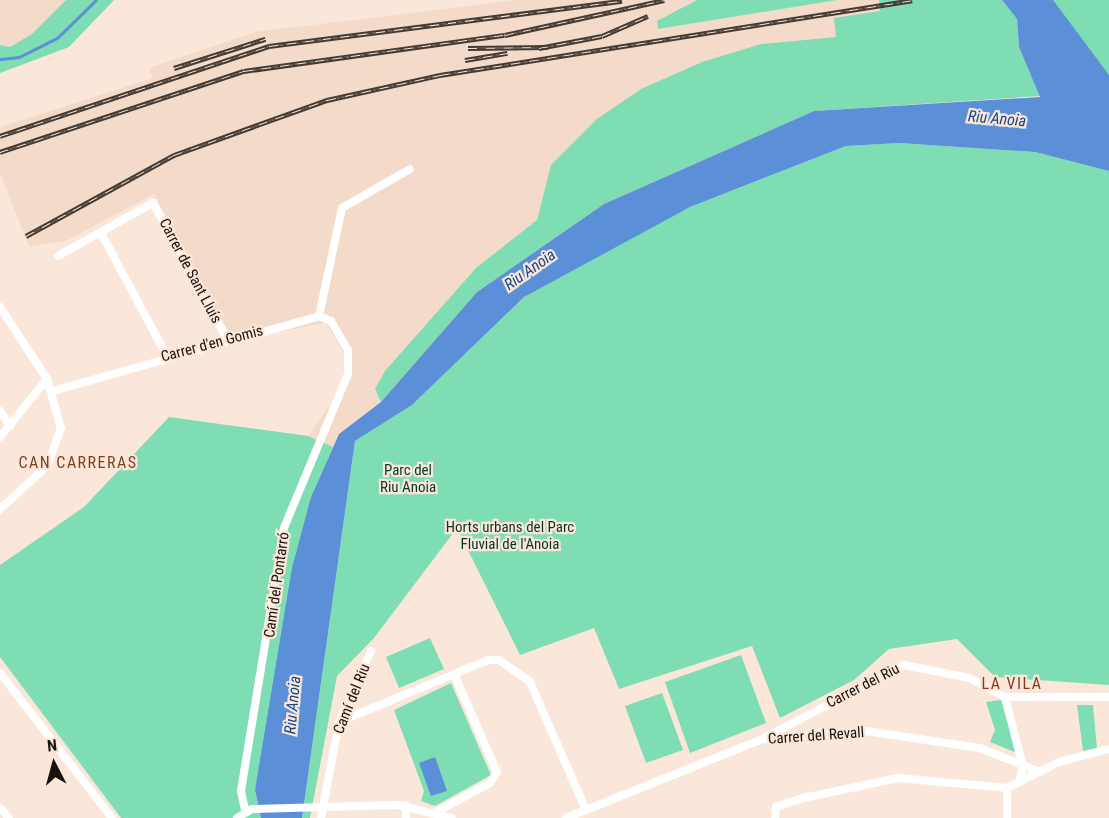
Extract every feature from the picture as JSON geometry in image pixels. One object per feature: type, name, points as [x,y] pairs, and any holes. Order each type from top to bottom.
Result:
[{"type":"street","points":[[319,316],[342,207],[410,170]]},
{"type":"street","name":"Carrer de Sant Lluís","points":[[101,232],[153,203],[227,339]]},
{"type":"street","points":[[58,256],[101,232],[167,356]]},
{"type":"street","points":[[0,509],[29,486],[54,457],[61,428],[53,391],[47,379],[1,310]]},
{"type":"street","name":"Carrer d'en Gomis","points":[[53,391],[227,339],[319,316]]},
{"type":"street","name":"Camí del Pontarró","points":[[245,810],[241,791],[284,528],[329,425],[350,359],[331,321],[319,316]]},
{"type":"street","points":[[0,438],[47,379]]},
{"type":"street","points":[[0,411],[10,426]]},
{"type":"street","name":"Camí del Riu","points":[[321,818],[339,722],[371,651]]},
{"type":"street","points":[[339,722],[488,660],[514,669],[530,682],[585,808]]},
{"type":"street","name":"Carrer del Riu","points":[[763,739],[899,666],[969,678],[1005,697],[1109,697]]},
{"type":"street","points":[[0,673],[112,818]]},
{"type":"street","points":[[436,812],[490,783],[497,772],[454,674]]},
{"type":"street","points":[[1005,697],[1023,767],[1019,783]]},
{"type":"street","name":"Carrer del Revall","points":[[566,818],[585,808],[763,739],[866,731],[980,748],[1040,772]]},
{"type":"street","points":[[775,818],[776,807],[898,778],[1007,788],[1040,772],[1109,749]]},
{"type":"street","points":[[1006,818],[1007,788]]},
{"type":"street","points":[[237,818],[245,810],[406,805],[451,818]]},
{"type":"street","points":[[406,805],[406,818]]},
{"type":"street","points":[[0,808],[9,818]]},
{"type":"shaded area","points":[[0,0],[66,0],[33,34],[10,47],[0,45]]},
{"type":"shaded area","points":[[517,0],[697,0],[657,21],[658,29],[837,0],[879,0],[880,11],[836,37],[761,44],[702,62],[641,89],[551,165],[537,220],[476,268],[375,389],[381,402],[339,434],[333,447],[308,436],[341,390],[348,361],[326,323],[233,340],[154,194],[68,240],[29,247],[0,173],[0,127],[153,78],[149,68],[255,32]]},
{"type":"green space","points":[[66,0],[114,0],[69,47],[0,73],[0,45],[10,47],[32,34]]},
{"type":"green space","points":[[697,0],[837,0],[658,29],[657,21]]},
{"type":"green space","points":[[879,0],[1002,0],[1017,19],[1019,47],[1040,96],[814,111],[604,204],[477,292],[381,402],[375,389],[385,371],[476,268],[537,220],[551,165],[597,119],[641,89],[702,62],[761,44],[836,37],[834,18],[880,11]]},
{"type":"green space","points":[[1053,0],[1109,0],[1109,75],[1058,9]]},
{"type":"green space","points":[[899,143],[1035,152],[1109,171],[1109,685],[995,677],[957,639],[889,649],[854,680],[780,718],[752,646],[619,689],[594,628],[520,655],[457,528],[374,638],[337,676],[310,818],[302,818],[355,441],[412,405],[524,297],[594,256],[690,207],[846,146]]},
{"type":"green space","points":[[169,417],[308,436],[333,447],[311,497],[255,790],[261,818],[121,818],[0,657],[0,565],[84,507]]},
{"type":"green space","points":[[430,638],[444,669],[399,688],[386,657]]},
{"type":"green space","points":[[741,655],[766,723],[690,753],[665,682]]},
{"type":"green space","points":[[451,683],[491,775],[435,806],[421,801],[424,791],[394,710]]},
{"type":"green space","points":[[662,693],[683,750],[646,763],[625,706]]},
{"type":"green space","points":[[1001,700],[1017,753],[990,742],[995,730],[986,702]]},
{"type":"green space","points":[[1077,705],[1093,705],[1097,748],[1083,751]]},
{"type":"water","name":"Riu Anoia","points":[[1002,0],[1053,0],[1109,75],[1109,171],[1035,152],[899,143],[846,146],[690,207],[524,297],[412,405],[355,441],[302,818],[261,818],[255,790],[292,568],[311,497],[339,434],[381,402],[477,292],[604,204],[814,111],[1040,97],[1019,47],[1017,19]]},
{"type":"water","points":[[435,757],[447,791],[431,796],[419,763]]},
{"type":"waterway","points":[[0,59],[19,57],[57,38],[96,0]]},
{"type":"railway","points":[[0,152],[244,71],[505,35],[664,0]]},
{"type":"railway","points":[[26,236],[174,155],[327,100],[440,75],[912,0]]},
{"type":"railway","points":[[0,136],[269,46],[622,1]]},
{"type":"railway","points":[[539,48],[602,36],[648,16]]},
{"type":"railway","points":[[174,68],[265,39]]},
{"type":"railway","points":[[468,48],[548,47]]},
{"type":"railway","points":[[465,60],[507,53]]},
{"type":"district","name":"CAN CARRERAS","points":[[78,463]]},
{"type":"district","name":"LA VILA","points":[[1012,684]]},
{"type":"park label","name":"Parc del Riu Anoia","points":[[408,478]]},
{"type":"park label","name":"Horts urbans del Parc Fluvial de l'Anoia","points":[[510,536]]}]
